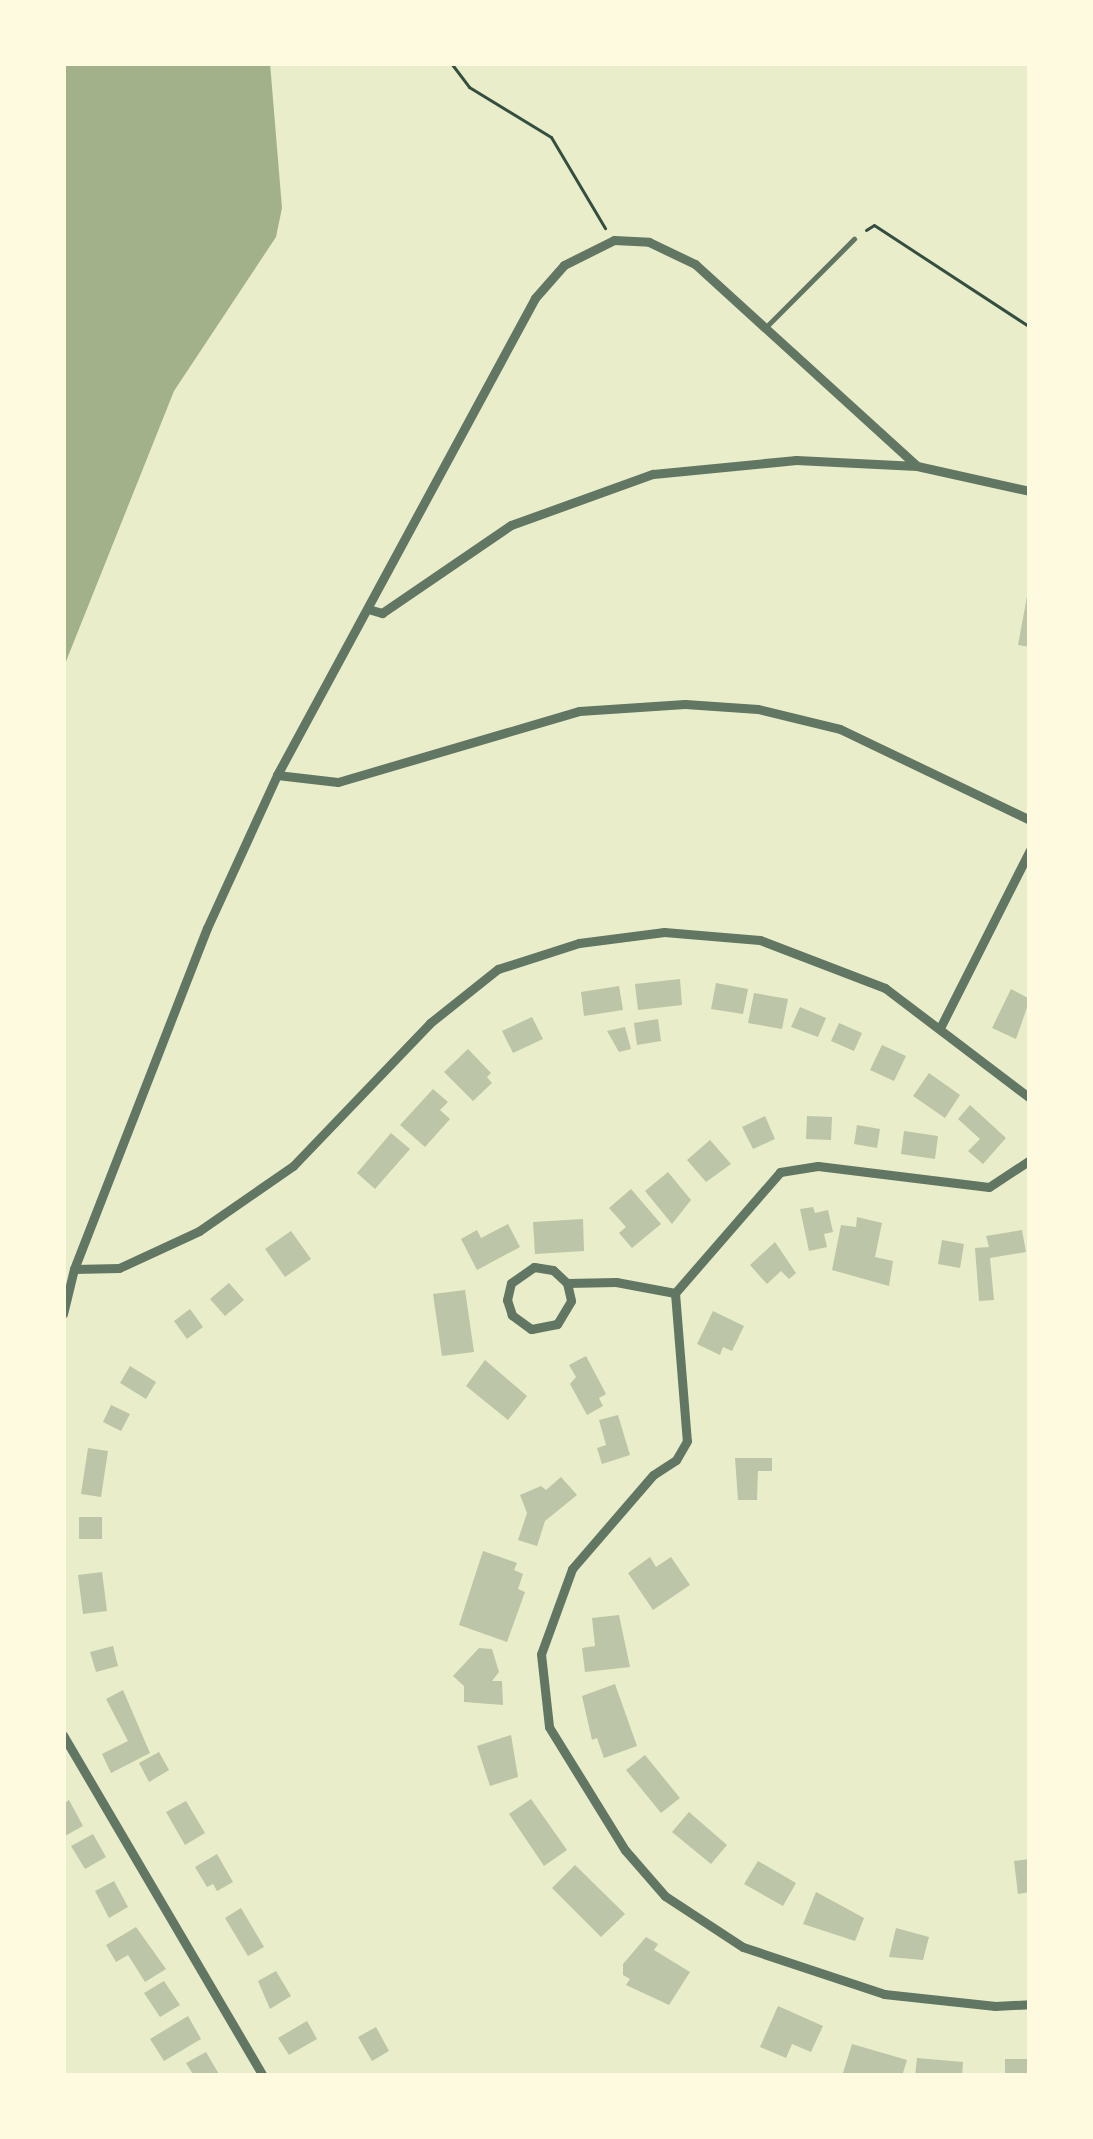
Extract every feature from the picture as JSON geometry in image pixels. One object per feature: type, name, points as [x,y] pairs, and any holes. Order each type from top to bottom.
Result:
[{"type":"street","points":[[63,1314],[74,1269],[206,928],[277,775],[535,298],[564,265],[614,240],[649,242],[695,264],[917,466]]},
{"type":"street","points":[[368,609],[382,613],[511,525],[653,473],[796,460],[917,466],[1030,491]]},
{"type":"street","points":[[277,775],[338,782],[579,711],[686,704],[758,709],[840,728],[1030,820]]},
{"type":"street","points":[[941,1026],[1030,850]]},
{"type":"street","points":[[74,1269],[119,1268],[200,1232],[293,1166],[430,1023],[498,969],[579,943],[664,932],[760,940],[885,988],[1030,1098]]},
{"type":"street","points":[[1030,1160],[989,1187],[818,1166],[780,1172],[675,1293],[687,1441],[676,1460],[653,1474],[572,1569],[541,1654],[549,1727],[625,1850],[665,1896],[742,1946],[884,1994],[995,2006],[1030,2004]]},
{"type":"street","points":[[567,1283],[571,1301],[557,1324],[531,1329],[512,1315],[508,1292],[525,1270],[544,1267],[567,1283],[616,1282],[675,1293]]},
{"type":"street","points":[[63,1735],[263,2076]]},
{"type":"lane","points":[[763,330],[854,239]]},
{"type":"path","points":[[451,63],[469,86],[551,137],[614,240]]},
{"type":"path","points":[[854,239],[874,225],[1030,327]]},
{"type":"shaded area","points":[[63,63],[270,63],[282,208],[276,237],[174,391],[63,669]]},
{"type":"building","points":[[1030,591],[1030,647],[1018,645]]},
{"type":"building","points":[[680,979],[682,1005],[638,1010],[635,984]]},
{"type":"building","points":[[716,983],[748,989],[743,1014],[711,1009]]},
{"type":"building","points":[[619,986],[623,1010],[584,1016],[581,992]]},
{"type":"building","points":[[1011,989],[1030,999],[1016,1039],[992,1028]]},
{"type":"building","points":[[754,993],[788,999],[782,1029],[748,1023]]},
{"type":"building","points":[[800,1007],[826,1018],[818,1037],[791,1027]]},
{"type":"building","points":[[532,1017],[543,1039],[513,1053],[502,1031]]},
{"type":"building","points":[[658,1019],[661,1041],[637,1045],[634,1023]]},
{"type":"building","points":[[839,1023],[862,1033],[854,1051],[831,1041]]},
{"type":"building","points":[[625,1027],[631,1049],[619,1052],[607,1031]]},
{"type":"building","points":[[882,1045],[906,1056],[894,1081],[870,1070]]},
{"type":"building","points":[[468,1049],[491,1073],[487,1077],[492,1083],[473,1101],[444,1072]]},
{"type":"building","points":[[929,1073],[960,1095],[945,1118],[913,1096]]},
{"type":"building","points":[[433,1089],[448,1102],[440,1110],[450,1119],[425,1147],[400,1125]]},
{"type":"building","points":[[970,1105],[1006,1138],[983,1164],[968,1151],[980,1139],[958,1119]]},
{"type":"building","points":[[765,1116],[775,1139],[753,1149],[742,1127]]},
{"type":"building","points":[[807,1116],[832,1117],[831,1140],[806,1139]]},
{"type":"building","points":[[857,1125],[880,1129],[877,1148],[854,1144]]},
{"type":"building","points":[[904,1131],[938,1136],[935,1159],[901,1154]]},
{"type":"building","points":[[391,1133],[410,1149],[375,1189],[357,1173]]},
{"type":"building","points":[[710,1140],[731,1164],[706,1182],[687,1160]]},
{"type":"building","points":[[668,1172],[691,1200],[672,1224],[645,1191]]},
{"type":"building","points":[[631,1189],[661,1224],[632,1248],[619,1233],[626,1227],[609,1208]]},
{"type":"building","points":[[813,1207],[815,1213],[828,1210],[833,1232],[824,1234],[827,1247],[809,1251],[800,1209]]},
{"type":"building","points":[[857,1217],[882,1223],[875,1257],[893,1261],[889,1286],[832,1270],[841,1225],[856,1227]]},
{"type":"building","points":[[583,1219],[584,1251],[535,1254],[533,1222]]},
{"type":"building","points":[[508,1224],[520,1247],[477,1270],[461,1239],[477,1230],[481,1238]]},
{"type":"building","points":[[1022,1230],[1026,1252],[990,1258],[994,1300],[979,1301],[975,1248],[989,1247],[986,1236]]},
{"type":"building","points":[[291,1231],[311,1259],[285,1277],[265,1249]]},
{"type":"building","points":[[942,1240],[964,1244],[960,1268],[938,1264]]},
{"type":"building","points":[[775,1242],[796,1273],[789,1279],[781,1271],[767,1284],[750,1265]]},
{"type":"building","points":[[229,1283],[244,1300],[225,1316],[210,1299]]},
{"type":"building","points":[[465,1290],[474,1352],[442,1356],[433,1294]]},
{"type":"building","points":[[190,1309],[203,1327],[187,1339],[174,1321]]},
{"type":"building","points":[[713,1311],[744,1326],[732,1351],[723,1347],[720,1355],[697,1344]]},
{"type":"building","points":[[586,1356],[606,1394],[599,1398],[603,1406],[587,1415],[570,1384],[576,1377],[569,1365]]},
{"type":"building","points":[[485,1360],[527,1396],[508,1420],[466,1386]]},
{"type":"building","points":[[130,1366],[156,1382],[146,1399],[120,1383]]},
{"type":"building","points":[[111,1405],[130,1414],[121,1431],[103,1422]]},
{"type":"building","points":[[618,1415],[630,1455],[602,1464],[597,1448],[606,1445],[599,1420]]},
{"type":"building","points":[[88,1448],[108,1451],[101,1497],[81,1494]]},
{"type":"building","points":[[735,1458],[772,1458],[772,1471],[758,1471],[757,1500],[738,1500]]},
{"type":"building","points":[[561,1477],[577,1495],[545,1521],[537,1546],[518,1540],[527,1513],[520,1495],[541,1486],[546,1490]]},
{"type":"building","points":[[79,1517],[102,1517],[102,1539],[79,1539]]},
{"type":"building","points":[[483,1551],[517,1563],[514,1570],[523,1574],[518,1589],[525,1592],[507,1642],[459,1625]]},
{"type":"building","points":[[650,1557],[656,1567],[671,1557],[690,1585],[653,1610],[628,1573]]},
{"type":"building","points":[[102,1572],[107,1611],[83,1614],[78,1575]]},
{"type":"building","points":[[619,1615],[630,1667],[585,1672],[582,1648],[595,1646],[592,1618]]},
{"type":"building","points":[[113,1646],[118,1666],[96,1672],[90,1652]]},
{"type":"building","points":[[479,1648],[492,1649],[499,1672],[492,1681],[502,1681],[503,1705],[464,1702],[464,1686],[453,1676]]},
{"type":"building","points":[[615,1684],[637,1746],[604,1758],[597,1738],[592,1740],[582,1696]]},
{"type":"building","points":[[123,1690],[150,1753],[111,1773],[102,1754],[128,1741],[106,1699]]},
{"type":"building","points":[[511,1735],[518,1777],[490,1786],[477,1746]]},
{"type":"building","points":[[159,1752],[169,1770],[149,1782],[139,1763]]},
{"type":"building","points":[[645,1755],[680,1798],[661,1813],[626,1770]]},
{"type":"building","points":[[531,1799],[567,1850],[544,1866],[509,1814]]},
{"type":"building","points":[[69,1800],[83,1826],[63,1837],[63,1804]]},
{"type":"building","points":[[186,1801],[205,1833],[185,1845],[166,1812]]},
{"type":"building","points":[[689,1812],[727,1845],[711,1864],[672,1832]]},
{"type":"building","points":[[93,1834],[106,1857],[85,1869],[71,1846]]},
{"type":"building","points":[[217,1854],[233,1882],[217,1891],[213,1884],[207,1887],[195,1867]]},
{"type":"building","points":[[1030,1859],[1030,1892],[1018,1894],[1014,1861]]},
{"type":"building","points":[[758,1861],[796,1883],[783,1906],[744,1884]]},
{"type":"building","points":[[575,1865],[625,1914],[601,1937],[552,1888]]},
{"type":"building","points":[[114,1881],[128,1907],[109,1918],[95,1891]]},
{"type":"building","points":[[816,1892],[864,1918],[855,1941],[803,1924]]},
{"type":"building","points":[[241,1908],[264,1947],[248,1956],[225,1918]]},
{"type":"building","points":[[136,1927],[166,1969],[145,1982],[128,1955],[116,1962],[106,1945]]},
{"type":"building","points":[[896,1928],[929,1937],[923,1960],[889,1957]]},
{"type":"building","points":[[646,1937],[658,1944],[654,1950],[690,1972],[669,2005],[626,1985],[630,1979],[623,1975],[623,1964]]},
{"type":"building","points":[[276,1971],[291,1996],[270,2009],[258,1981]]},
{"type":"building","points":[[164,1981],[180,2005],[160,2017],[144,1993]]},
{"type":"building","points":[[778,2006],[823,2026],[811,2052],[792,2044],[786,2058],[760,2047]]},
{"type":"building","points":[[188,2016],[201,2039],[164,2061],[150,2039]]},
{"type":"building","points":[[307,2021],[317,2039],[289,2055],[278,2038]]},
{"type":"building","points":[[376,2027],[389,2051],[372,2061],[358,2037]]},
{"type":"building","points":[[852,2044],[907,2060],[902,2076],[842,2076]]},
{"type":"building","points":[[206,2052],[220,2076],[194,2076],[186,2063]]},
{"type":"building","points":[[917,2058],[963,2062],[962,2076],[915,2076]]},
{"type":"building","points":[[1005,2059],[1030,2059],[1030,2076],[1005,2076]]}]
